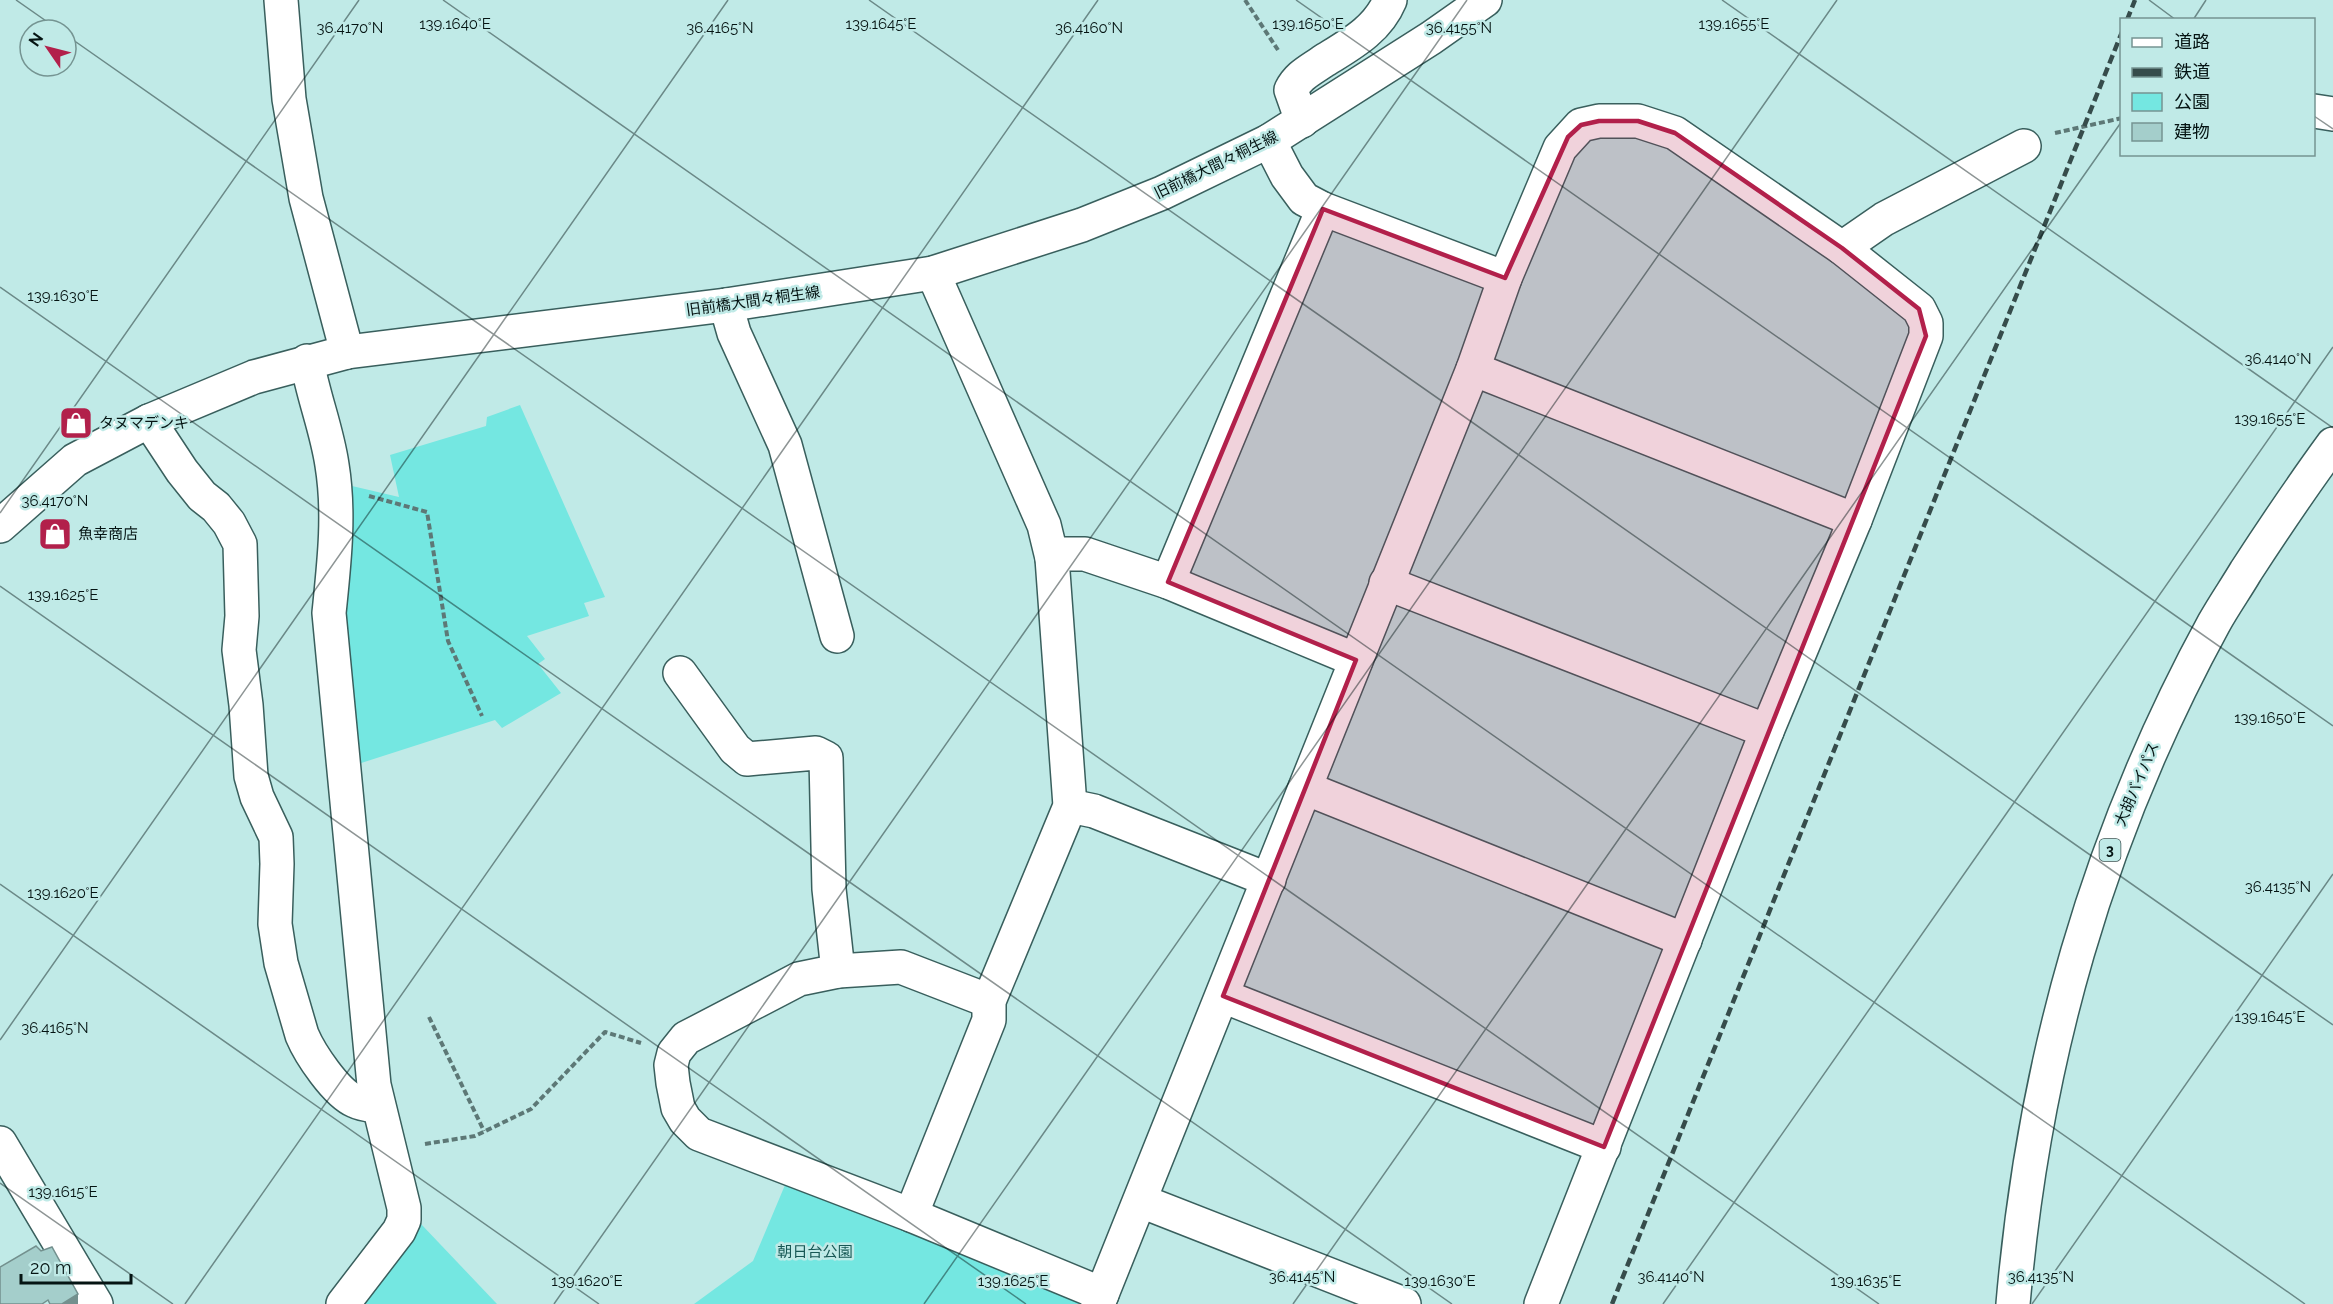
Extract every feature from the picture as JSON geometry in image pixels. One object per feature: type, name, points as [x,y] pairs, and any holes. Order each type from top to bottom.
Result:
[{"type":"street","points":[[281,0],[290,99],[306,198],[347,352]]},
{"type":"street","points":[[1302,121],[1291,90],[1296,78],[1361,38],[1381,18],[1390,0]]},
{"type":"street","name":"旧前橋大間々桐生線","points":[[0,525],[75,460],[149,421],[254,377],[307,361],[347,352],[726,305],[933,273],[1082,225],[1162,193],[1269,141],[1485,0]]},
{"type":"street","points":[[2315,111],[2333,114]]},
{"type":"street","points":[[989,1001],[900,967],[838,971],[799,979],[699,1029],[686,1038],[674,1053],[671,1065],[678,1108],[685,1120],[699,1134],[911,1215],[1100,1299],[1473,369],[1505,278],[1560,148],[1581,125],[1599,121],[1638,122],[1675,133],[1842,249],[1919,309],[1926,323],[1926,336],[1855,520],[1767,731],[1541,1304]]},
{"type":"street","points":[[1269,141],[1287,176],[1304,199],[1323,209],[1505,278]]},
{"type":"street","points":[[1842,249],[1884,219],[2024,146]]},
{"type":"street","points":[[1168,582],[1323,209]]},
{"type":"street","points":[[911,1215],[989,1020],[989,1001],[1070,806],[1052,558],[1044,525],[933,273]]},
{"type":"street","points":[[726,305],[734,333],[784,445],[837,636]]},
{"type":"street","points":[[307,361],[311,386],[332,462],[336,492],[334,561],[329,613],[362,980],[374,1085],[404,1208],[404,1220],[399,1231],[343,1304]]},
{"type":"street","points":[[1473,369],[1855,520]]},
{"type":"street","points":[[149,421],[182,471],[202,496],[216,507],[229,523],[240,544],[242,615],[239,650],[251,776],[257,797],[276,837],[274,914],[281,963],[302,1035],[306,1044],[346,1095],[364,1104],[378,1106]]},
{"type":"street","name":"大胡バイパス","points":[[2013,1304],[2031,1152],[2046,1077],[2080,938],[2104,864],[2135,784],[2178,691],[2215,621],[2268,537],[2333,444]]},
{"type":"street","points":[[1052,558],[1065,554],[1085,554],[1168,582],[1356,660]]},
{"type":"street","points":[[1386,583],[1767,731]]},
{"type":"street","points":[[680,673],[735,749],[747,759],[816,753],[826,758],[829,888],[838,971]]},
{"type":"street","points":[[1305,788],[1685,940]]},
{"type":"street","points":[[1070,806],[1094,811],[1269,880]]},
{"type":"street","points":[[1223,996],[1604,1147]]},
{"type":"street","points":[[0,1143],[96,1304]]},
{"type":"street","points":[[1141,1201],[1404,1304]]},
{"type":"path","points":[[1245,0],[1296,78]]},
{"type":"path","points":[[2024,146],[2063,131],[2120,118]]},
{"type":"path","points":[[336,492],[352,492],[427,512],[448,640],[482,716]]},
{"type":"path","points":[[429,1017],[484,1131]]},
{"type":"path","points":[[389,1149],[475,1136],[531,1108],[605,1032],[674,1053]]},
{"type":"highlighted area","points":[[1599,121],[1638,121],[1675,133],[1842,248],[1919,309],[1926,336],[1604,1147],[1223,996],[1356,660],[1168,582],[1323,209],[1505,278],[1568,137],[1581,125]]},
{"type":"green space","points":[[520,405],[605,597],[584,603],[589,616],[527,636],[545,659],[538,664],[561,693],[502,728],[495,720],[355,765],[339,611],[353,500],[352,486],[399,497],[390,455],[486,426],[487,417]]},
{"type":"green space","name":"朝日台公園","points":[[785,1185],[1085,1300],[1084,1304],[694,1304],[753,1261]]},
{"type":"green space","points":[[421,1224],[497,1304],[360,1304]]},
{"type":"building","points":[[36,1246],[41,1251],[52,1247],[78,1294],[62,1304],[50,1304],[48,1300],[42,1304],[0,1304],[0,1267]]},
{"type":"railway","points":[[2128,18],[2135,0]]},
{"type":"railway","points":[[1612,1304],[2120,37]]},
{"type":"place","name":"タヌマデンキ","points":[[76,423]]},
{"type":"place","name":"魚幸商店","points":[[55,534]]}]
